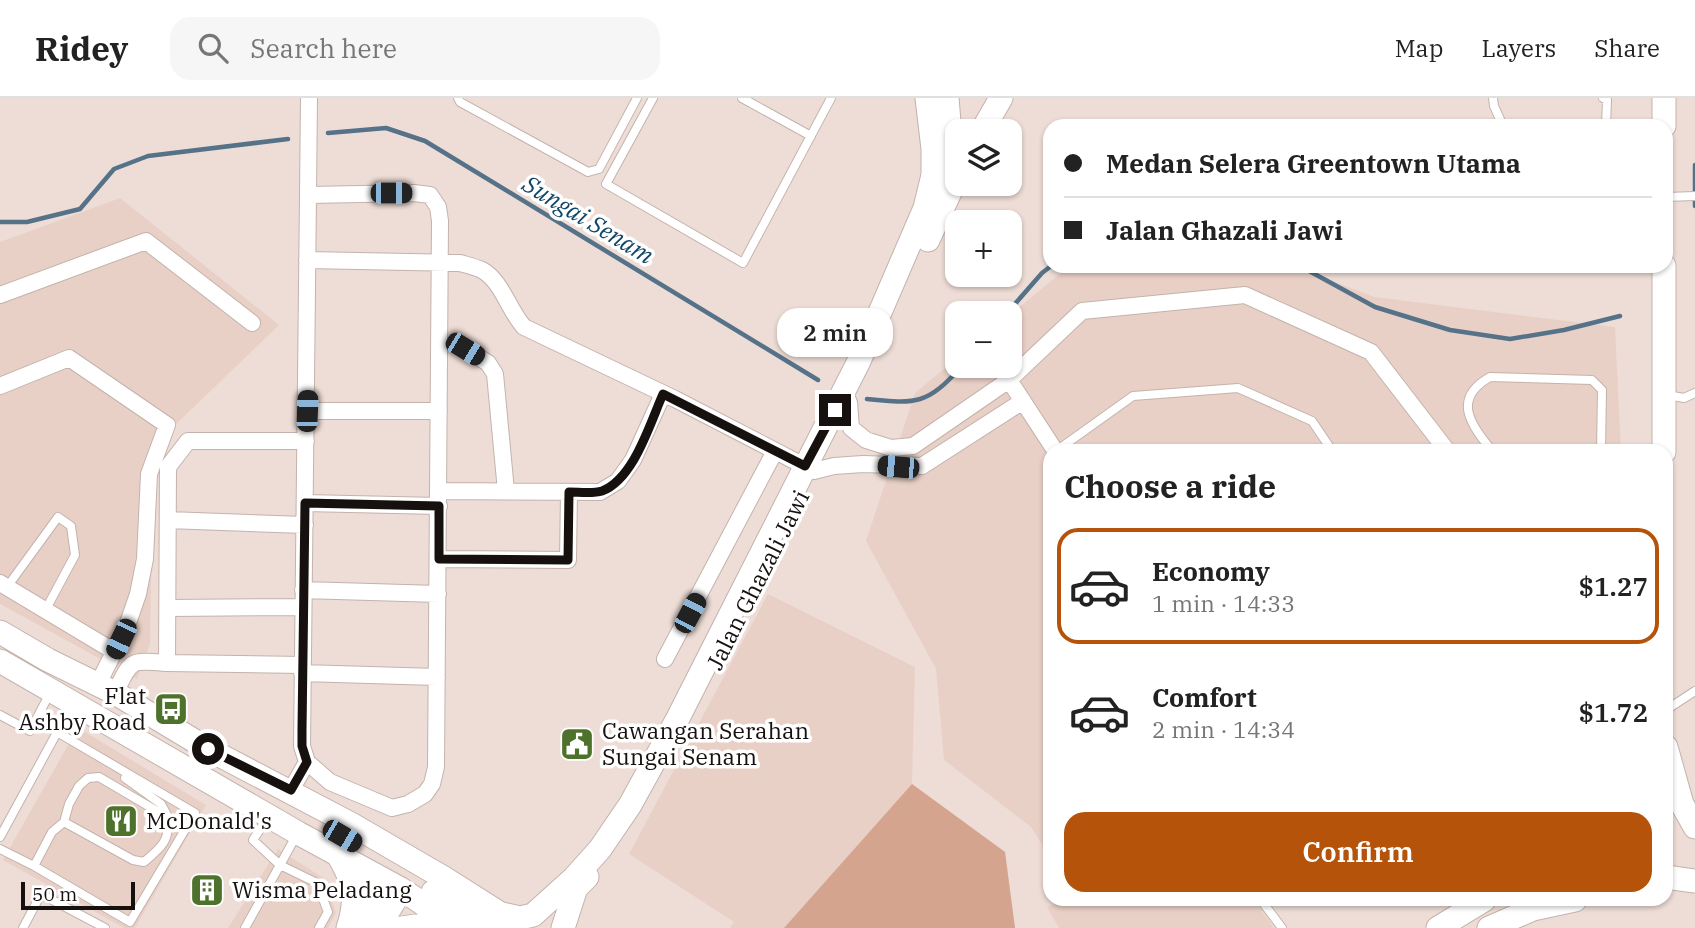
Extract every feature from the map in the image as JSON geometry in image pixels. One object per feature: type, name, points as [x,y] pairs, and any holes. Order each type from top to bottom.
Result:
[{"type":"street","points":[[308,195],[430,195],[438,207],[440,221],[436,767],[432,784],[425,794],[408,804],[392,808],[330,782],[307,762],[302,746],[309,98]]},
{"type":"street","name":"Jalan Ghazali Jawi","points":[[927,98],[933,149],[945,177]]},
{"type":"street","points":[[936,98],[945,172]]},
{"type":"street","name":"Jalan Ghazali Jawi","points":[[947,98],[949,119]]},
{"type":"street","points":[[989,119],[1000,98]]},
{"type":"street","points":[[1649,98],[1649,119]]},
{"type":"street","points":[[1664,98],[1664,119]]},
{"type":"street","name":"Jalan Ghazali Jawi","points":[[563,928],[576,888],[628,824],[672,753],[859,361],[925,208],[945,184]]},
{"type":"street","name":"Jalan Ghazali Jawi","points":[[809,468],[849,402],[919,259],[945,188]]},
{"type":"street","points":[[0,295],[146,241],[252,323]]},
{"type":"street","points":[[307,260],[460,263],[482,270],[493,279],[524,327],[809,468],[863,464],[922,466],[1023,401]]},
{"type":"street","points":[[1649,273],[1649,444]]},
{"type":"street","points":[[1664,273],[1664,444]]},
{"type":"street","points":[[849,402],[851,428],[866,440],[891,448],[914,446],[1009,380],[1082,311],[1245,295],[1371,352],[1442,444]]},
{"type":"street","points":[[465,349],[488,363],[495,374],[506,491]]},
{"type":"street","points":[[0,386],[69,358],[167,425],[149,474],[145,559],[138,594],[115,652],[106,688]]},
{"type":"street","points":[[1009,380],[1051,444]]},
{"type":"street","points":[[305,503],[440,498],[506,491],[600,492],[618,481],[633,460],[663,394]]},
{"type":"street","points":[[307,411],[439,411]]},
{"type":"street","points":[[167,663],[168,467],[188,441],[306,441]]},
{"type":"street","points":[[665,659],[775,451]]},
{"type":"street","points":[[208,749],[291,790],[444,878],[496,921],[533,915],[600,849],[630,805],[809,468]]},
{"type":"street","points":[[439,559],[568,560],[569,492]]},
{"type":"street","points":[[168,520],[305,525]]},
{"type":"street","points":[[4,585],[115,652]]},
{"type":"street","points":[[303,590],[438,594]]},
{"type":"street","points":[[168,608],[303,607]]},
{"type":"street","points":[[0,632],[48,660],[106,688],[208,749],[304,815],[379,858],[395,884]]},
{"type":"street","points":[[48,660],[58,678],[52,690]]},
{"type":"street","points":[[106,688],[135,662],[437,677]]},
{"type":"street","points":[[2,663],[298,833],[395,884],[459,928]]},
{"type":"street","points":[[291,790],[307,762]]},
{"type":"street","points":[[1673,772],[1682,804],[1695,827]]},
{"type":"street","points":[[338,855],[352,882],[354,896],[353,914],[348,928]]},
{"type":"street","points":[[1673,865],[1695,867]]},
{"type":"street","points":[[1673,878],[1695,881]]},
{"type":"street","points":[[360,928],[395,884],[412,882],[496,921],[522,928]]},
{"type":"street","points":[[379,928],[395,884]]},
{"type":"street","points":[[1673,893],[1695,895]]},
{"type":"street","points":[[1438,928],[1474,906]]},
{"type":"street","points":[[1481,928],[1513,906]]},
{"type":"street","points":[[1489,928],[1533,909],[1547,906]]},
{"type":"lane","points":[[458,98],[460,102],[588,172],[599,169],[637,98]]},
{"type":"lane","points":[[653,98],[606,184],[743,263],[831,98]]},
{"type":"lane","points":[[741,98],[811,136]]},
{"type":"lane","points":[[1493,98],[1500,119]]},
{"type":"lane","points":[[1604,98],[1607,100],[1606,119]]},
{"type":"lane","points":[[1673,197],[1695,196]]},
{"type":"lane","points":[[1484,444],[1471,425],[1469,397],[1479,384],[1490,377],[1592,380],[1602,390],[1601,444]]},
{"type":"lane","points":[[1066,444],[1133,397],[1238,388],[1312,421],[1328,444]]},
{"type":"lane","points":[[1664,394],[1684,398],[1695,393]]},
{"type":"lane","points":[[4,585],[58,517],[71,526],[75,555],[46,609]]},
{"type":"lane","points":[[0,715],[30,731],[52,690]]},
{"type":"lane","points":[[1673,705],[1695,691]]},
{"type":"lane","points":[[0,837],[74,702]]},
{"type":"lane","points":[[0,849],[130,922],[195,813],[57,732]]},
{"type":"lane","points":[[64,822],[134,860],[144,862],[160,849],[170,832],[161,804],[125,778],[116,768]]},
{"type":"lane","points":[[34,866],[52,832],[64,822],[69,804],[79,786],[88,778],[99,777],[167,817]]},
{"type":"lane","points":[[268,816],[253,840],[280,865],[317,883],[328,912],[319,928]]},
{"type":"lane","points":[[245,928],[298,833]]},
{"type":"lane","points":[[23,928],[41,894],[105,928]]},
{"type":"lane","points":[[1266,906],[1282,928]]},
{"type":"shaded area","points":[[120,198],[279,325],[172,428],[153,477],[150,644],[137,679],[0,604],[0,242]]},
{"type":"shaded area","points":[[1061,273],[1311,273],[1375,297],[1615,327],[1621,444],[1043,444],[1043,846],[1031,827],[944,760],[936,669],[866,541],[915,393],[945,368],[945,378],[1022,378],[1022,305]]},
{"type":"shaded area","points":[[768,594],[915,667],[912,784],[1005,852],[1015,928],[730,928],[734,922],[629,854]]},
{"type":"shaded area","points":[[85,732],[206,805],[135,928],[124,928],[3,860],[72,738]]},
{"type":"shaded area","points":[[912,784],[1005,852],[1015,928],[784,928]]},
{"type":"shaded area","points":[[278,849],[325,879],[336,913],[328,928],[228,928]]},
{"type":"shaded area","points":[[1258,906],[1274,928],[1059,928],[1047,907]]},
{"type":"waterway","name":"Sungai Senam","points":[[328,133],[386,128],[425,141],[818,380]]},
{"type":"waterway","name":"Sungai Senam","points":[[0,222],[27,222],[80,209],[114,169],[148,156],[288,139]]},
{"type":"waterway","points":[[1695,165],[1695,206]]},
{"type":"waterway","name":"Sungai Senam","points":[[1018,301],[1043,272]]},
{"type":"waterway","name":"Sungai Senam","points":[[1313,273],[1375,307],[1450,330],[1510,339],[1564,330],[1620,316]]},
{"type":"waterway","name":"Sungai Senam","points":[[867,399],[920,399],[930,395],[951,378]]},
{"type":"place","name":"Flat Ashby Road","points":[[171,709]]},
{"type":"place","name":"Cawangan Serahan Sungai Senam","points":[[577,744]]},
{"type":"place","name":"McDonald's","points":[[121,821]]},
{"type":"place","name":"Wisma Peladang","points":[[207,890]]},
{"type":"route","points":[[208,749],[291,790],[307,762],[302,746],[305,503],[439,506],[439,559],[568,560],[569,492],[600,492],[618,481],[633,460],[663,394],[805,466],[835,410]]}]
